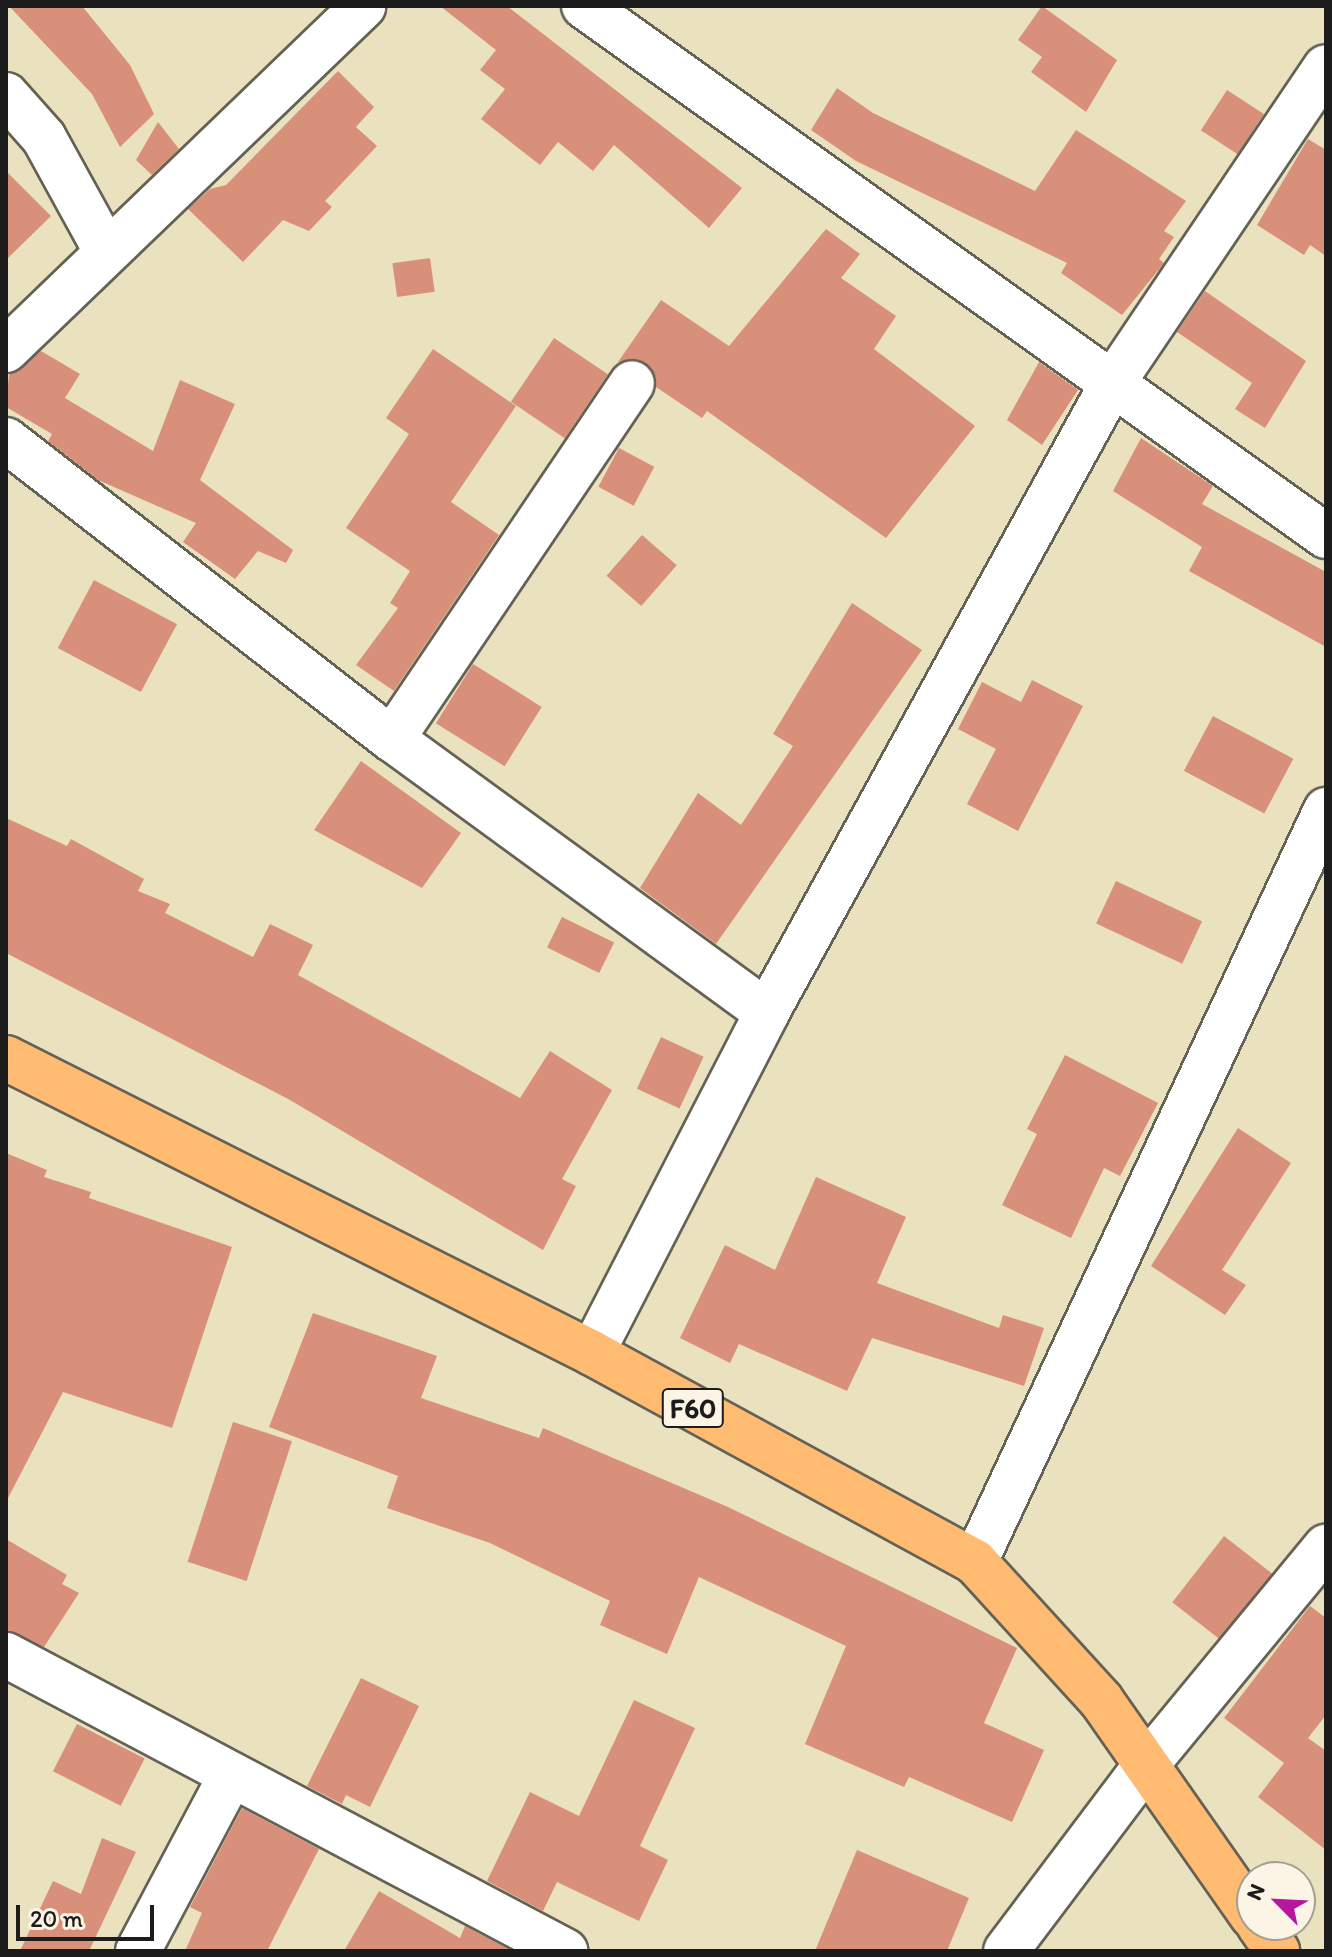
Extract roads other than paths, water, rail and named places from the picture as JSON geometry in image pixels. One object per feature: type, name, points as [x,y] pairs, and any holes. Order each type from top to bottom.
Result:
[{"type":"main road","name":"F60","points":[[6,1058],[592,1353],[975,1562],[1101,1700],[1236,1893]]},
{"type":"street","points":[[6,350],[105,249],[363,6]]},
{"type":"street","points":[[584,6],[1326,536]]},
{"type":"street","points":[[592,1353],[767,1012],[1112,384],[1326,67]]},
{"type":"street","points":[[6,95],[44,138],[105,249]]},
{"type":"street","points":[[392,739],[632,383]]},
{"type":"street","points":[[6,440],[392,739],[767,1012]]},
{"type":"street","points":[[975,1562],[1326,810]]},
{"type":"street","points":[[1006,1951],[1146,1765],[1326,1547]]},
{"type":"street","points":[[6,1655],[565,1951]]},
{"type":"street","points":[[138,1951],[231,1775]]}]
